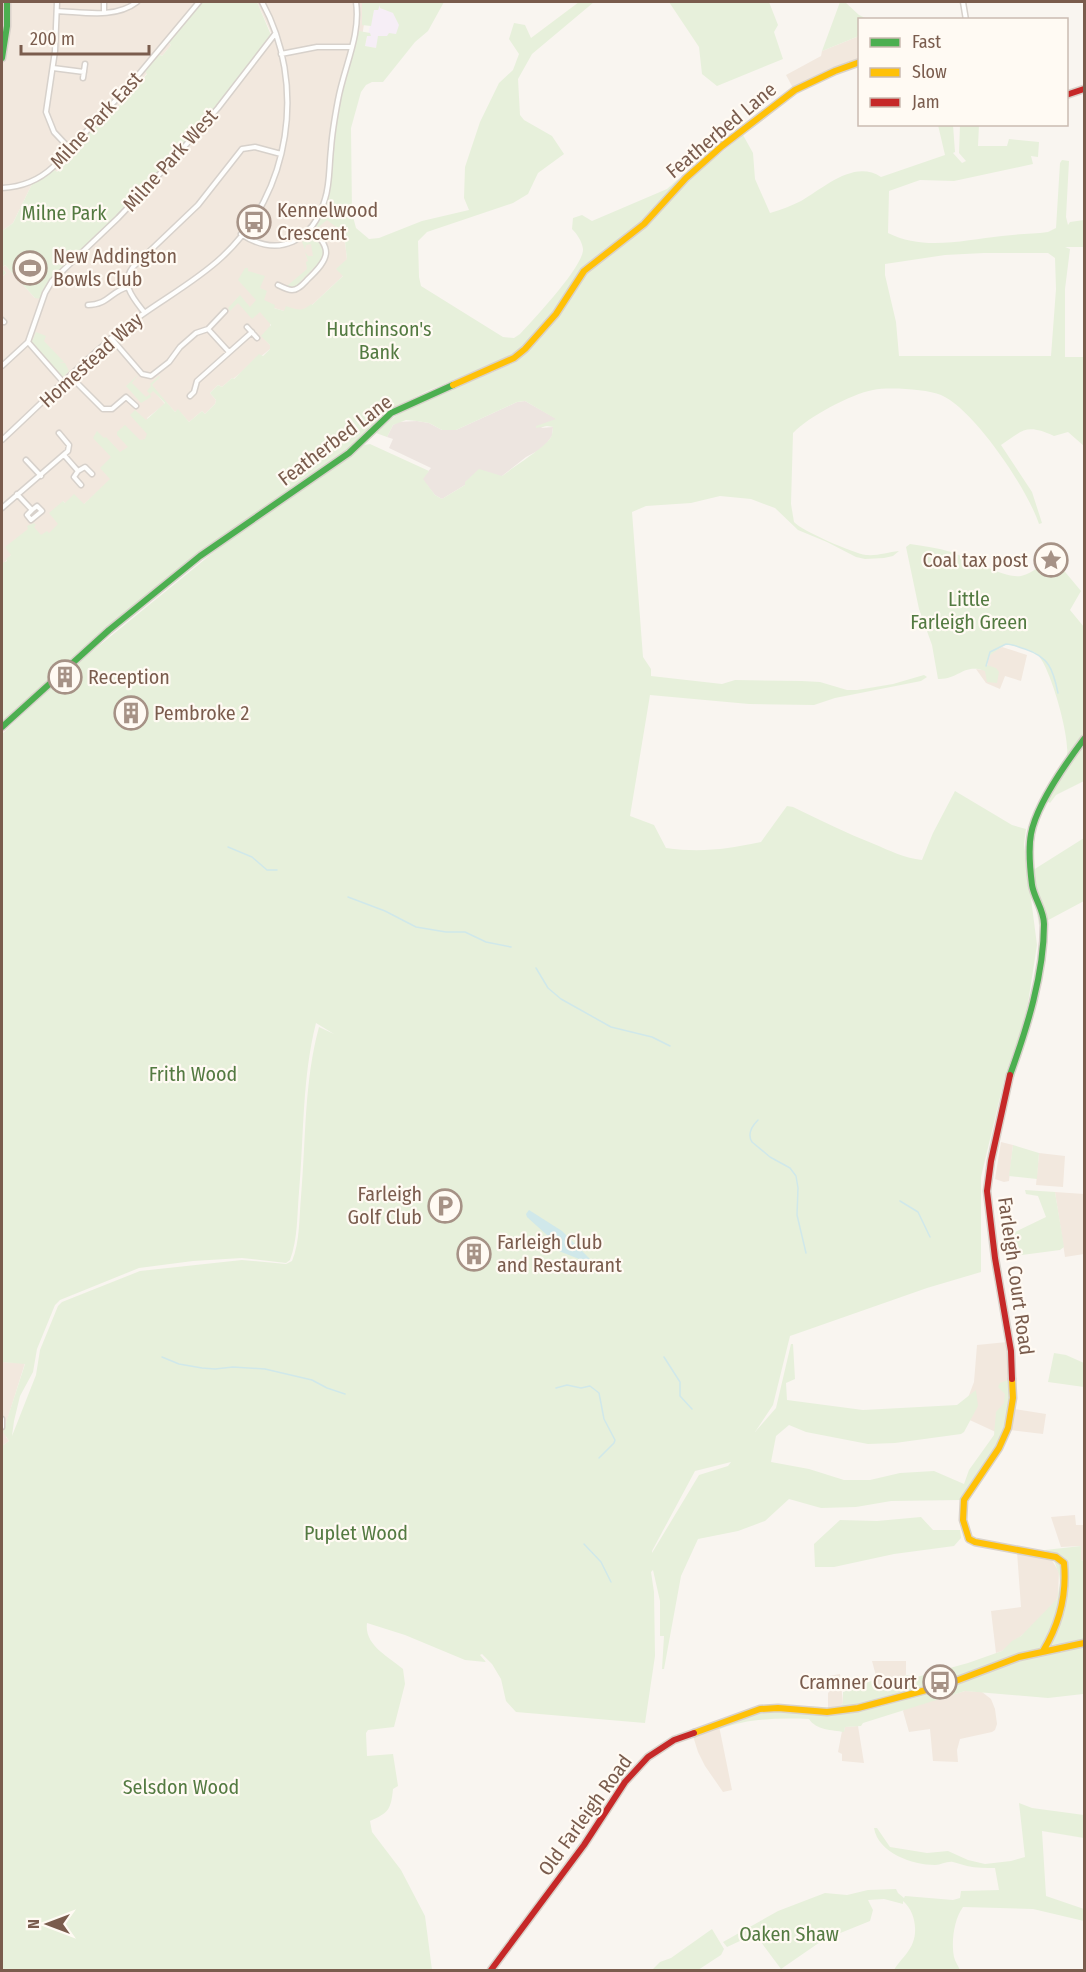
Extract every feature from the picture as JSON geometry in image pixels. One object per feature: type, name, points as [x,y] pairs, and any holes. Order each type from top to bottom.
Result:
[{"type":"street","points":[[2,58],[7,2]]},
{"type":"street","points":[[57,2],[53,68],[47,115],[56,135],[70,149]]},
{"type":"street","points":[[104,2],[104,13]]},
{"type":"street","points":[[57,11],[104,13],[122,10],[137,2]]},
{"type":"street","name":"Milne Park East","points":[[2,188],[21,186],[38,179],[53,167],[129,86],[199,2]]},
{"type":"street","name":"Homestead Way","points":[[2,440],[111,338],[144,312],[214,264],[242,234],[267,194],[281,154],[286,129],[287,97],[281,54],[262,2]]},
{"type":"street","points":[[242,234],[259,244],[278,246],[297,240],[310,228],[320,213],[326,196],[335,117],[357,24],[356,2]]},
{"type":"street","points":[[963,2],[966,18]]},
{"type":"street","name":"Milne Park West","points":[[28,342],[51,281],[109,228],[168,165],[208,119],[275,34]]},
{"type":"street","points":[[281,54],[317,47],[351,47]]},
{"type":"street","name":"Featherbed Lane","points":[[2,727],[109,630],[229,535],[349,453],[365,440],[388,415],[514,358],[556,314],[584,271],[644,224],[686,178],[722,146],[795,90],[858,63]]},
{"type":"street","points":[[83,78],[85,64]]},
{"type":"street","points":[[53,68],[84,72]]},
{"type":"street","points":[[1068,94],[1084,89]]},
{"type":"street","points":[[144,312],[128,287],[127,277],[131,269],[203,200],[242,149],[255,147],[281,154]]},
{"type":"street","points":[[278,285],[297,289],[323,264],[327,254],[325,244],[310,228]]},
{"type":"street","points":[[88,305],[102,303],[121,289],[128,287]]},
{"type":"street","points":[[111,338],[143,374],[150,376],[158,373],[178,349],[195,334],[208,329],[225,311]]},
{"type":"street","points":[[247,327],[257,338]]},
{"type":"street","points":[[208,329],[229,352]]},
{"type":"street","points":[[190,396],[194,392],[197,381],[252,332]]},
{"type":"street","points":[[2,366],[28,342],[64,383]]},
{"type":"street","points":[[70,377],[101,408],[110,409],[126,397],[136,405]]},
{"type":"street","points":[[2,508],[64,455],[70,446],[59,433]]},
{"type":"street","points":[[64,455],[78,471]]},
{"type":"street","points":[[26,460],[41,476]]},
{"type":"street","points":[[81,485],[74,477],[78,471],[85,467],[92,474]]},
{"type":"street","points":[[17,494],[32,510]]},
{"type":"street","name":"Farleigh Court Road","points":[[1043,1651],[1059,1618],[1065,1591],[1064,1563],[1056,1557],[969,1539],[964,1529],[962,1510],[964,1500],[999,1448],[1008,1428],[1013,1398],[1011,1351],[995,1258],[987,1191],[991,1161],[1009,1079],[1028,1028],[1041,957],[1044,921],[1032,887],[1031,835],[1037,816],[1070,758],[1084,739]]},
{"type":"street","points":[[2,1419],[2,1427]]},
{"type":"street","points":[[1050,1640],[1058,1648]]},
{"type":"street","name":"Old Farleigh Road","points":[[491,1971],[584,1845],[625,1782],[641,1764],[666,1744],[760,1709],[778,1708],[827,1712],[858,1708],[929,1690],[1019,1657],[1084,1643]]},
{"type":"shaded area","points":[[2,2],[201,2],[168,42],[171,45],[162,56],[159,54],[137,85],[135,82],[122,97],[125,99],[114,111],[111,109],[82,140],[82,147],[80,149],[75,147],[67,161],[56,172],[53,169],[32,184],[13,223],[2,231]]},
{"type":"shaded area","points":[[257,2],[364,2],[364,24],[333,223],[344,233],[347,259],[343,276],[312,305],[302,311],[284,311],[274,308],[263,300],[260,288],[245,268],[270,322],[270,328],[262,336],[270,345],[270,349],[222,387],[218,385],[210,393],[216,400],[215,404],[205,414],[202,411],[189,422],[178,410],[175,412],[156,391],[165,404],[147,418],[156,439],[83,505],[63,501],[59,524],[49,534],[41,536],[28,530],[17,539],[11,555],[3,564],[2,277],[6,273],[2,268],[5,265],[35,298],[42,297],[51,280],[104,230],[271,33]]},
{"type":"shaded area","points":[[376,2],[437,2],[414,29],[376,48],[365,46]]},
{"type":"shaded area","points":[[858,36],[858,58],[832,68],[793,88],[786,75],[821,56],[822,51]]},
{"type":"shaded area","points":[[525,401],[557,419],[541,428],[553,427],[552,436],[543,448],[526,457],[502,476],[465,485],[442,499],[435,495],[422,479],[431,468],[389,448],[393,439],[387,437],[393,425],[398,422],[417,421],[429,423],[442,430],[456,430],[517,402]]},
{"type":"shaded area","points":[[1002,647],[1027,655],[1021,681],[1005,676],[1000,689],[986,683],[976,669],[983,670],[987,666],[989,654]]},
{"type":"shaded area","points":[[1001,1142],[1013,1145],[1009,1181],[1004,1182],[995,1179]]},
{"type":"shaded area","points":[[1039,1153],[1065,1156],[1063,1187],[1036,1185]]},
{"type":"shaded area","points":[[1055,1192],[1084,1194],[1084,1254],[1065,1257]]},
{"type":"shaded area","points":[[1007,1342],[1011,1367],[1000,1434],[961,1416],[974,1382],[977,1345]]},
{"type":"shaded area","points":[[2,1362],[25,1363],[5,1427],[9,1441],[2,1446]]},
{"type":"shaded area","points":[[1014,1409],[1046,1414],[1043,1434],[1010,1430]]},
{"type":"shaded area","points":[[1075,1515],[1076,1525],[1084,1525],[1084,1561],[1081,1560],[1081,1546],[1061,1547],[1051,1517]]},
{"type":"shaded area","points":[[1017,1552],[1050,1557],[1059,1572],[1058,1596],[1031,1628],[1002,1651],[996,1653],[991,1611],[1021,1607]]},
{"type":"shaded area","points":[[872,1661],[906,1661],[906,1675],[892,1684],[879,1687]]},
{"type":"shaded area","points":[[840,1674],[843,1703],[838,1708],[828,1709],[828,1693],[832,1689],[829,1676]]},
{"type":"shaded area","points":[[965,1691],[982,1692],[991,1699],[997,1724],[995,1730],[960,1739],[957,1750],[958,1762],[933,1761],[930,1729],[909,1732],[903,1711]]},
{"type":"shaded area","points":[[719,1726],[732,1790],[723,1792],[705,1766],[693,1736]]},
{"type":"shaded area","points":[[858,1726],[864,1763],[842,1761],[842,1754],[838,1752],[842,1731],[845,1727]]},
{"type":"green space","name":"Milne Park","points":[[201,2],[257,2],[271,35],[226,93],[147,186],[139,187],[139,194],[51,280],[41,299],[35,298],[5,265],[2,268],[2,231],[13,223],[32,184],[53,169],[57,172],[67,161],[64,158],[74,148],[82,147],[80,144],[82,140],[111,108],[115,111],[124,100],[122,97],[134,82],[138,84],[147,74],[144,70],[158,54],[162,56],[171,45],[168,42]]},
{"type":"green space","points":[[362,2],[444,2],[428,31],[415,42],[383,82],[372,82],[366,85],[361,92],[351,128],[352,213],[356,228],[369,239],[379,238],[422,221],[469,210],[464,198],[465,167],[480,122],[499,83],[513,70],[519,54],[509,39],[514,23],[525,25],[531,38],[579,2],[594,2],[532,54],[518,79],[520,115],[524,120],[552,136],[564,154],[538,173],[528,194],[513,203],[427,232],[418,241],[421,286],[503,337],[514,338],[520,334],[557,293],[581,257],[582,243],[572,229],[573,218],[582,215],[592,221],[667,189],[677,180],[699,171],[743,135],[753,153],[755,179],[770,213],[801,201],[850,173],[871,172],[881,177],[945,155],[938,126],[953,126],[955,152],[953,153],[962,163],[966,161],[959,153],[960,126],[979,126],[978,146],[1007,146],[1009,139],[1039,142],[1038,157],[1031,156],[1033,164],[954,181],[920,180],[889,191],[888,233],[915,242],[944,243],[1048,232],[1056,228],[1062,160],[1069,161],[1066,217],[1068,225],[1070,222],[1084,220],[1084,247],[1065,247],[1070,249],[1065,289],[1065,357],[1084,357],[1084,446],[1068,432],[1054,436],[1031,429],[1021,432],[1001,445],[1032,492],[1042,523],[1039,524],[1024,491],[1012,472],[969,416],[941,395],[926,391],[897,389],[873,390],[853,396],[819,413],[793,433],[791,504],[794,522],[817,536],[866,555],[899,551],[893,556],[865,559],[856,557],[798,530],[775,508],[751,499],[720,496],[691,503],[646,506],[632,512],[643,657],[651,669],[651,676],[722,684],[735,680],[820,682],[847,690],[893,684],[924,675],[927,677],[921,681],[835,698],[814,705],[749,704],[650,695],[630,816],[654,825],[666,848],[714,850],[761,842],[787,806],[892,852],[922,860],[955,791],[1012,825],[1026,829],[1024,844],[1037,945],[1028,1003],[1020,1035],[1006,1072],[981,1177],[981,1272],[927,1288],[790,1336],[773,1405],[755,1432],[776,1408],[791,1344],[793,1344],[795,1379],[786,1383],[787,1400],[863,1410],[957,1405],[976,1390],[978,1406],[961,1434],[895,1443],[868,1444],[806,1432],[789,1425],[776,1436],[771,1462],[809,1469],[844,1480],[870,1480],[900,1473],[934,1471],[964,1484],[969,1470],[994,1435],[996,1412],[1004,1403],[1005,1394],[998,1387],[1000,1383],[1008,1380],[1009,1374],[1008,1411],[999,1442],[983,1471],[961,1500],[891,1501],[856,1507],[821,1508],[789,1499],[765,1521],[738,1531],[698,1539],[681,1576],[664,1669],[662,1669],[664,1636],[660,1636],[660,1601],[653,1570],[651,1572],[654,1592],[655,1656],[645,1723],[516,1712],[506,1701],[501,1679],[492,1664],[482,1654],[480,1655],[486,1662],[465,1660],[405,1635],[367,1623],[369,1638],[373,1644],[403,1669],[405,1684],[394,1727],[368,1730],[366,1733],[367,1756],[393,1754],[398,1786],[393,1789],[388,1810],[370,1821],[372,1832],[401,1870],[425,1916],[432,1970],[2,1970],[2,1446],[9,1441],[3,1432],[25,1364],[2,1362],[2,734],[68,671],[231,538],[364,445],[370,444],[429,471],[423,479],[435,495],[442,499],[465,485],[465,482],[479,469],[502,476],[551,437],[553,427],[536,428],[536,426],[556,419],[525,401],[517,402],[456,430],[442,430],[429,423],[406,420],[393,425],[387,437],[376,433],[405,410],[515,362],[512,357],[427,391],[388,411],[352,448],[228,533],[2,724],[2,563],[7,561],[6,559],[11,555],[5,547],[28,529],[27,526],[34,523],[36,525],[34,527],[41,535],[47,531],[49,533],[58,524],[49,513],[74,494],[84,504],[110,479],[100,468],[111,457],[93,438],[97,431],[120,452],[128,447],[117,435],[117,432],[125,425],[140,440],[145,439],[147,434],[130,415],[135,410],[146,420],[165,403],[153,391],[150,394],[147,391],[150,384],[159,376],[152,385],[175,412],[178,409],[189,422],[202,411],[205,414],[215,404],[216,400],[210,393],[218,385],[222,387],[232,378],[234,379],[259,354],[263,356],[270,349],[270,345],[261,336],[271,325],[260,312],[252,319],[238,303],[230,311],[228,308],[240,295],[250,307],[256,300],[238,280],[245,268],[265,276],[260,288],[267,291],[264,300],[275,305],[274,308],[284,311],[286,306],[300,310],[312,305],[343,276],[336,269],[347,259],[344,233],[327,220],[316,228],[328,196],[337,119],[347,68],[359,31],[370,33],[371,36],[367,36],[365,46],[376,48],[378,36],[396,34],[399,25],[393,13],[380,8],[380,5],[378,10],[374,10],[371,26],[362,25]],"holes":[[[1048,253],[1055,258],[1056,289],[1051,356],[899,356],[896,322],[885,275],[885,264],[945,255]],[[316,1023],[334,1034],[319,1027],[314,1048],[308,1090],[299,1230],[292,1261],[286,1264],[242,1260],[140,1271],[62,1302],[58,1306],[40,1350],[36,1375],[12,1436],[20,1396],[33,1372],[37,1349],[55,1305],[60,1300],[139,1268],[242,1258],[286,1263],[290,1260],[297,1226],[308,1065]],[[731,1462],[728,1466],[699,1475],[652,1553],[695,1471]]]},
{"type":"green space","points":[[669,2],[769,2],[778,25],[774,32],[783,59],[717,86],[702,74],[699,47]]},
{"type":"green space","points":[[840,2],[845,2],[865,18],[858,18],[858,36],[822,51]]},
{"type":"green space","points":[[310,234],[314,234],[320,245],[323,245],[324,256],[319,266],[316,266],[299,285],[295,288],[287,286],[307,269],[306,262],[308,261],[305,252],[308,256],[313,256],[311,244],[306,245],[305,250],[302,242]]},
{"type":"green space","points":[[36,332],[46,336],[44,341],[64,362],[59,362],[65,363],[69,371],[62,378],[47,361],[52,361],[46,360],[31,344]]},
{"type":"green space","points":[[139,374],[130,385],[132,383],[146,397],[150,394],[151,397],[141,403],[126,386]]},
{"type":"green space","name":"Little Farleigh Green","points":[[910,544],[951,552],[1014,576],[1030,573],[1051,555],[1081,591],[1070,610],[1084,627],[1084,781],[1056,795],[1050,803],[1045,800],[1064,766],[1067,745],[1058,702],[1048,672],[1034,652],[1006,644],[989,656],[987,665],[996,668],[999,672],[997,683],[987,682],[985,671],[978,669],[966,670],[945,679],[938,679],[932,645],[919,609],[906,547]]},
{"type":"green space","points":[[1084,838],[1084,901],[1039,925],[1030,872]]},
{"type":"green space","points":[[1013,1145],[1039,1153],[1037,1179],[1009,1176]]},
{"type":"green space","points":[[1025,1190],[1055,1192],[1064,1247],[1060,1250],[1014,1256],[1015,1232],[1046,1217],[1038,1196],[1026,1194]]},
{"type":"green space","points":[[1054,1353],[1066,1355],[1084,1363],[1084,1387],[1048,1382]]},
{"type":"green space","points":[[921,1517],[933,1530],[960,1530],[961,1538],[954,1546],[894,1554],[834,1567],[815,1567],[814,1544],[840,1520],[877,1521]]},
{"type":"green space","points":[[1081,1546],[1081,1560],[1084,1561],[1083,1694],[1048,1698],[965,1691],[863,1723],[861,1726],[845,1727],[844,1732],[820,1727],[809,1719],[753,1721],[720,1729],[719,1726],[769,1710],[807,1713],[807,1706],[838,1708],[843,1703],[843,1692],[876,1679],[879,1687],[887,1686],[906,1675],[917,1677],[1002,1651],[1021,1636],[1057,1599],[1059,1574],[1055,1563],[1045,1550]]},
{"type":"green space","name":"Oaken Shaw","points":[[1019,1803],[1032,1808],[1084,1815],[1084,1838],[1042,1831],[1046,1896],[1084,1909],[1084,1921],[1033,1909],[963,1907],[955,1924],[953,1938],[954,1957],[960,1970],[894,1970],[912,1946],[914,1937],[915,1926],[912,1914],[903,1901],[903,1904],[884,1899],[868,1900],[873,1910],[870,1921],[823,1940],[781,1969],[755,1934],[727,1947],[723,1942],[778,1911],[825,1893],[847,1895],[868,1890],[896,1889],[904,1898],[905,1896],[953,1900],[960,1898],[961,1891],[999,1890],[995,1868],[974,1867],[951,1862],[937,1865],[926,1864],[907,1860],[889,1851],[877,1837],[874,1828],[877,1828],[890,1847],[927,1853],[948,1851],[968,1860],[985,1864],[1011,1861],[1025,1857]]},
{"type":"green space","points":[[712,1929],[724,1949],[721,1955],[698,1970],[652,1970],[660,1962],[671,1958]]},
{"type":"water","points":[[529,1210],[562,1231],[597,1266],[600,1272],[597,1273],[579,1259],[559,1251],[548,1236],[527,1217]]},
{"type":"waterway","points":[[986,666],[990,652],[1006,644],[1025,649],[1040,656],[1049,665],[1058,693]]},
{"type":"waterway","points":[[228,847],[252,857],[267,870],[277,870]]},
{"type":"waterway","points":[[348,897],[385,911],[416,927],[446,932],[465,932],[486,942],[511,947]]},
{"type":"waterway","points":[[536,968],[548,988],[561,999],[611,1027],[652,1037],[670,1046]]},
{"type":"waterway","points":[[758,1120],[751,1130],[752,1142],[770,1157],[790,1168],[796,1176],[797,1215],[806,1253]]},
{"type":"waterway","points":[[900,1201],[918,1212],[930,1237]]},
{"type":"waterway","points":[[162,1357],[179,1364],[202,1368],[265,1369],[312,1380],[345,1394]]},
{"type":"waterway","points":[[664,1357],[680,1382],[680,1396],[692,1409]]},
{"type":"waterway","points":[[556,1388],[567,1385],[581,1388],[590,1386],[599,1393],[604,1419],[615,1440],[599,1458]]},
{"type":"waterway","points":[[584,1544],[601,1562],[611,1582]]},
{"type":"traffic: fast","points":[[2,58],[7,26],[7,2]]},
{"type":"traffic: fast","points":[[2,727],[109,630],[200,556],[349,453],[391,413],[453,385]]},
{"type":"traffic: fast","points":[[1010,1075],[1033,1001],[1043,943],[1044,919],[1031,879],[1029,853],[1031,834],[1045,798],[1084,739]]},
{"type":"traffic: slow","points":[[453,385],[514,358],[525,349],[556,314],[584,271],[644,224],[686,178],[722,146],[795,90],[858,63]]},
{"type":"traffic: slow","points":[[1012,1379],[1013,1398],[1008,1428],[999,1448],[964,1500],[963,1520],[969,1539],[975,1542],[1056,1557],[1064,1563],[1061,1608],[1054,1630],[1043,1651]]},
{"type":"traffic: slow","points":[[694,1733],[760,1709],[778,1708],[827,1712],[858,1708],[945,1685],[1019,1657],[1084,1643]]},
{"type":"traffic: jam","points":[[1068,94],[1084,89]]},
{"type":"traffic: jam","points":[[1010,1075],[991,1161],[987,1191],[995,1258],[1011,1351],[1012,1379]]},
{"type":"traffic: jam","points":[[491,1970],[584,1845],[625,1782],[648,1757],[674,1740],[694,1733]]},
{"type":"place","name":"Kennelwood Crescent","points":[[254,222]]},
{"type":"place","name":"New Addington Bowls Club","points":[[30,268]]},
{"type":"place","name":"Coal tax post","points":[[1051,560]]},
{"type":"place","name":"Reception","points":[[65,677]]},
{"type":"place","name":"Pembroke 2","points":[[131,713]]},
{"type":"place","name":"Farleigh Golf Club","points":[[445,1206]]},
{"type":"place","name":"Farleigh Club and Restaurant","points":[[474,1254]]},
{"type":"place","name":"Cramner Court","points":[[940,1682]]},
{"type":"park label","name":"Hutchinson's Bank","points":[[379,340]]},
{"type":"park label","name":"Frith Wood","points":[[193,1074]]},
{"type":"park label","name":"Puplet Wood","points":[[356,1533]]},
{"type":"park label","name":"Selsdon Wood","points":[[181,1787]]}]
